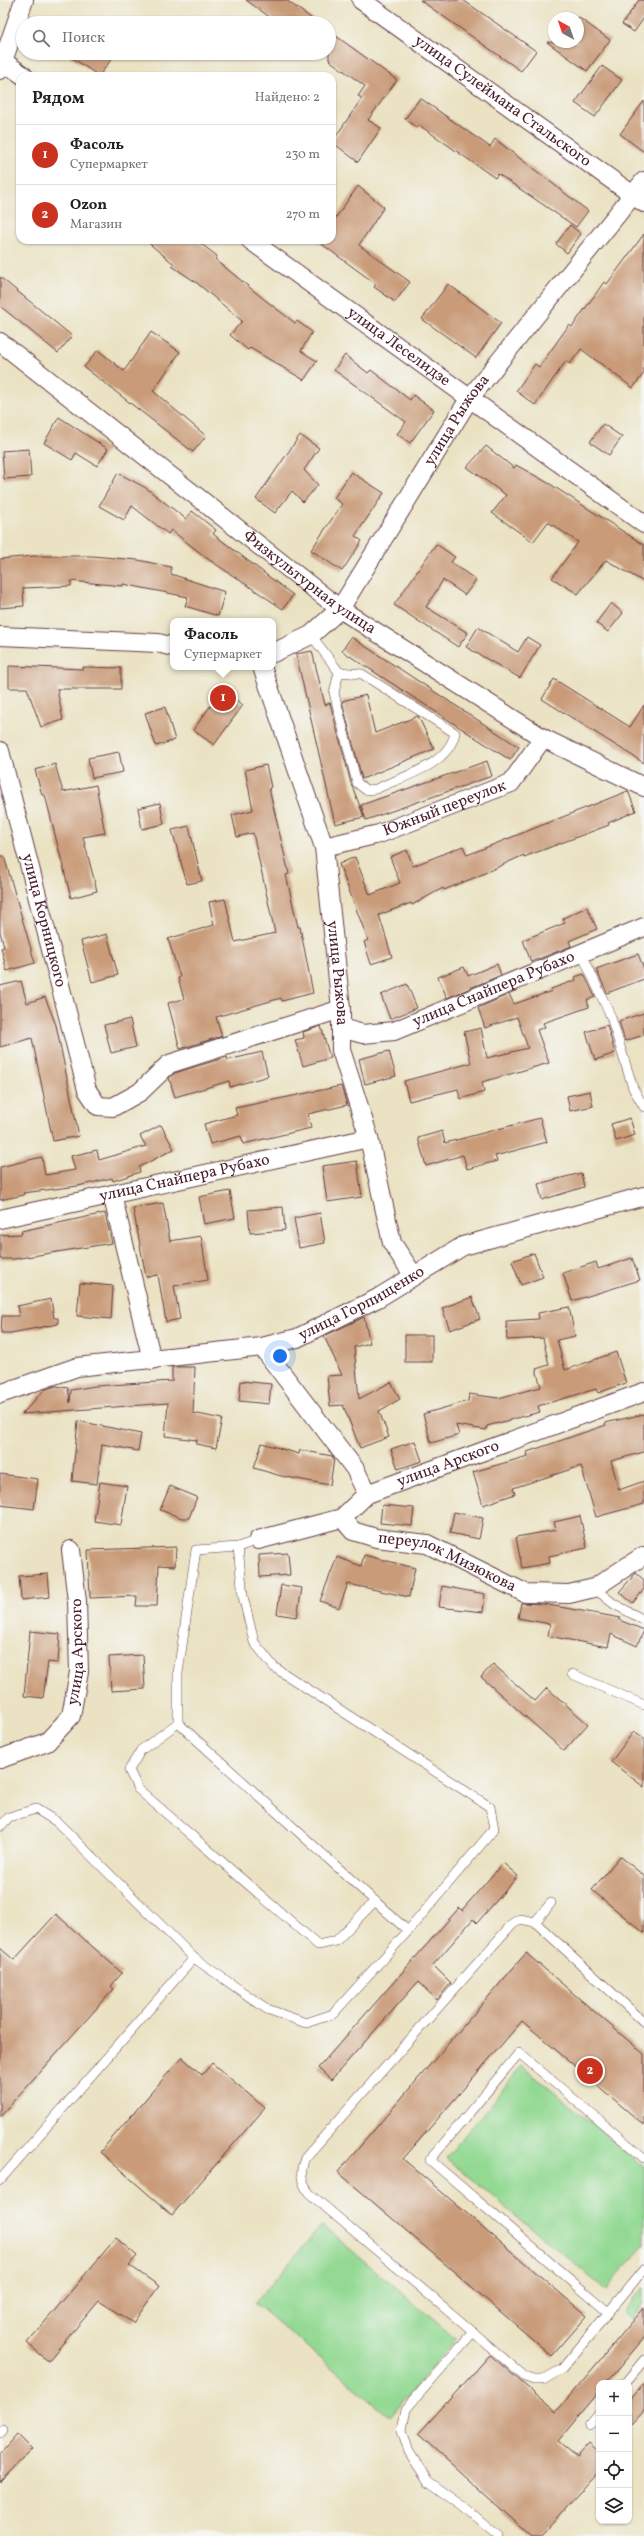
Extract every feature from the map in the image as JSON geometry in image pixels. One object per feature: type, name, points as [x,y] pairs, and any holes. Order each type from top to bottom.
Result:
[{"type":"street","points":[[18,16],[24,0]]},
{"type":"street","name":"улица Сулеймана Стальского","points":[[361,0],[638,199]]},
{"type":"street","points":[[16,22],[1,63],[17,72]]},
{"type":"street","name":"улица Рыжова","points":[[276,652],[311,635],[340,609],[469,399],[638,199],[644,181]]},
{"type":"street","name":"улица Леселидзе","points":[[256,244],[644,524]]},
{"type":"street","name":"Физкультурная улица","points":[[0,342],[340,609],[543,738],[644,787]]},
{"type":"street","points":[[0,636],[158,643],[170,645]]},
{"type":"street","name":"улица Рыжова","points":[[263,670],[324,847],[341,1009],[341,1050],[369,1138],[392,1242],[414,1276]]},
{"type":"street","name":"Южный переулок","points":[[324,847],[379,834],[510,783],[543,738]]},
{"type":"street","name":"улица Корницкого","points":[[0,751],[87,1090],[98,1106],[113,1107],[140,1092],[170,1064],[341,1009]]},
{"type":"street","name":"улица Снайпера Рубахо","points":[[341,1028],[363,1034],[394,1030],[582,954],[644,926]]},
{"type":"street","name":"улица Снайпера Рубахо","points":[[0,1219],[369,1138]]},
{"type":"street","points":[[112,1194],[152,1360]]},
{"type":"street","name":"улица Горпищенко","points":[[0,1394],[77,1367],[262,1347],[297,1338],[378,1298],[463,1246],[644,1196]]},
{"type":"street","points":[[262,1347],[355,1470],[367,1494]]},
{"type":"street","name":"улица Арского","points":[[258,1540],[342,1518],[367,1494],[644,1392]]},
{"type":"street","name":"переулок Мизюкова","points":[[342,1518],[353,1531],[376,1538],[427,1544],[525,1593],[569,1594],[594,1588],[643,1556]]},
{"type":"street","name":"улица Арского","points":[[0,1759],[47,1742],[71,1716],[80,1672],[78,1601],[71,1550]]},
{"type":"lane","points":[[311,635],[339,672],[362,674],[455,733],[452,745],[440,759],[376,789],[366,790],[357,783],[334,693],[339,672]]},
{"type":"lane","points":[[582,954],[611,1017],[633,1088],[644,1108]]},
{"type":"lane","points":[[258,1540],[238,1547],[196,1550],[178,1673],[178,1723],[408,1931]]},
{"type":"lane","points":[[0,1827],[9,1817],[36,1809],[56,1822],[194,1958],[267,2009],[306,2023],[333,2014],[408,1931],[494,1829],[490,1807],[274,1668],[254,1642],[243,1596],[238,1547]]},
{"type":"lane","points":[[594,1588],[614,1604],[644,1620]]},
{"type":"lane","points":[[572,1674],[644,1704]]},
{"type":"lane","points":[[178,1723],[140,1750],[129,1770],[138,1789],[318,1945],[336,1941],[375,1901]]},
{"type":"lane","points":[[535,1922],[551,1903]]},
{"type":"lane","points":[[644,2022],[535,1922],[520,1919],[512,1923],[305,2158],[302,2167],[303,2186],[308,2193],[525,2377],[534,2380],[543,2380],[562,2369],[644,2268]]},
{"type":"lane","points":[[0,2180],[194,1958]]},
{"type":"lane","points":[[608,2312],[430,2160],[519,2053],[644,2158]]},
{"type":"lane","points":[[473,2332],[406,2409],[402,2430],[409,2452],[428,2481],[463,2506],[498,2536]]},
{"type":"lane","points":[[627,2380],[644,2360]]},
{"type":"lane","points":[[589,2426],[597,2416]]},
{"type":"green space","points":[[522,2066],[644,2166],[644,2245],[606,2290],[446,2158]]},
{"type":"green space","points":[[322,2225],[456,2339],[390,2417],[255,2303]]},
{"type":"green space","points":[[644,2287],[644,2303],[631,2319],[623,2312]]},
{"type":"building","points":[[246,0],[286,0],[308,16],[268,16]]},
{"type":"building","points":[[420,0],[463,0],[536,51],[521,71]]},
{"type":"building","points":[[639,0],[644,0],[644,18],[634,32],[622,24]]},
{"type":"building","points":[[584,21],[610,40],[587,71],[555,48],[584,48]]},
{"type":"building","points":[[336,36],[397,80],[368,120],[381,128],[358,162],[336,145],[336,136],[362,98],[358,96],[365,86],[329,60],[336,60]]},
{"type":"building","points":[[75,60],[111,60],[102,72],[93,72]]},
{"type":"building","points":[[602,66],[622,80],[595,117],[575,103]]},
{"type":"building","points":[[420,98],[490,147],[495,139],[588,211],[576,227],[498,174],[495,178],[419,125],[417,128],[405,119]]},
{"type":"building","points":[[644,101],[644,152],[620,134]]},
{"type":"building","points":[[358,186],[384,207],[359,245],[410,282],[395,302],[374,287],[376,284],[321,244],[336,244],[336,217]]},
{"type":"building","points":[[570,225],[581,234],[567,253],[556,244]]},
{"type":"building","points":[[644,234],[644,373],[633,388],[581,349],[570,364],[566,361],[535,405],[516,391],[535,364],[539,367],[569,325],[572,327],[604,282],[607,284]]},
{"type":"building","points":[[150,244],[201,244],[217,256],[215,259],[260,296],[295,323],[297,321],[312,332],[301,351],[317,361],[304,380],[250,348],[248,350],[230,335],[242,321],[197,283],[172,266],[174,264]]},
{"type":"building","points":[[0,277],[72,336],[58,353],[0,306]]},
{"type":"building","points":[[448,284],[501,323],[476,358],[422,319]]},
{"type":"building","points":[[151,332],[180,352],[153,391],[206,436],[193,452],[84,367],[98,350],[124,371]]},
{"type":"building","points":[[345,355],[368,373],[371,370],[410,400],[413,395],[434,410],[410,443],[397,434],[406,422],[334,370]]},
{"type":"building","points":[[59,417],[108,449],[97,466],[76,453],[72,460],[44,443]]},
{"type":"building","points":[[603,424],[622,437],[609,455],[590,442]]},
{"type":"building","points":[[300,435],[319,448],[304,470],[318,485],[303,502],[292,491],[275,513],[256,499]]},
{"type":"building","points":[[486,446],[514,468],[516,465],[550,484],[644,545],[644,582],[606,560],[578,594],[552,578],[578,542],[548,522],[533,542],[492,513],[506,495],[467,467]]},
{"type":"building","points":[[29,449],[31,477],[4,479],[2,451]]},
{"type":"building","points":[[351,472],[384,493],[355,536],[362,541],[342,571],[311,550],[342,504],[334,498]]},
{"type":"building","points":[[118,473],[146,488],[186,519],[192,511],[216,530],[213,534],[293,595],[283,609],[208,559],[171,530],[168,534],[132,506],[124,520],[99,506]]},
{"type":"building","points":[[436,544],[455,557],[451,562],[476,580],[465,595],[443,580],[426,607],[468,633],[458,647],[394,605]]},
{"type":"building","points":[[34,556],[92,556],[138,560],[171,567],[171,574],[225,592],[218,616],[185,606],[188,597],[123,584],[123,586],[71,581],[71,586],[23,588],[24,606],[0,608],[0,559]]},
{"type":"building","points":[[611,603],[623,613],[608,632],[596,623]]},
{"type":"building","points":[[478,627],[518,652],[527,637],[540,645],[520,678],[466,647]]},
{"type":"building","points":[[351,637],[519,747],[510,760],[342,651]]},
{"type":"building","points":[[312,651],[325,705],[330,703],[351,783],[364,817],[335,824],[296,654]]},
{"type":"building","points":[[9,666],[83,669],[83,667],[121,668],[121,689],[57,689],[63,720],[41,727],[27,688],[9,688]]},
{"type":"building","points":[[554,679],[630,727],[644,705],[644,763],[542,699]]},
{"type":"building","points":[[222,690],[243,705],[214,745],[193,730]]},
{"type":"building","points":[[366,695],[375,733],[418,716],[434,749],[362,779],[342,701]]},
{"type":"building","points":[[165,707],[175,740],[156,746],[145,713]]},
{"type":"building","points":[[119,752],[123,772],[92,778],[88,758]]},
{"type":"building","points":[[487,761],[492,776],[366,820],[361,805]]},
{"type":"building","points":[[55,764],[63,792],[96,785],[105,833],[83,837],[97,891],[71,898],[45,795],[42,795],[35,770]]},
{"type":"building","points":[[266,765],[271,787],[269,788],[289,874],[286,875],[298,927],[300,927],[313,993],[282,1001],[281,998],[216,1017],[222,1036],[180,1049],[168,1003],[184,999],[178,978],[180,977],[168,939],[214,925],[209,902],[225,899],[235,942],[275,933],[253,833],[237,837],[232,815],[253,810],[245,770]]},
{"type":"building","points":[[628,791],[636,811],[608,823],[609,825],[524,857],[524,855],[476,877],[444,890],[443,888],[412,905],[411,903],[379,915],[392,957],[371,964],[364,942],[368,940],[339,864],[355,857],[370,895],[400,883],[390,857],[407,850],[413,866],[463,846],[467,855]]},
{"type":"building","points":[[160,803],[164,824],[142,829],[138,808]]},
{"type":"building","points":[[189,826],[202,881],[187,884],[172,830]]},
{"type":"building","points":[[0,856],[4,856],[35,963],[7,971],[1,948],[4,947],[0,932]]},
{"type":"building","points":[[587,907],[597,929],[569,941],[571,946],[531,962],[523,940],[565,923],[563,918]]},
{"type":"building","points":[[107,934],[118,975],[92,982],[81,941]]},
{"type":"building","points":[[638,954],[644,969],[644,979],[607,993],[596,969]]},
{"type":"building","points":[[497,964],[501,975],[447,998],[438,977],[464,967],[468,976]]},
{"type":"building","points":[[584,974],[595,997],[587,1000],[589,1007],[543,1023],[545,1027],[537,1030],[549,1063],[482,1082],[484,1092],[460,1099],[458,1089],[409,1101],[404,1081],[471,1063],[464,1032],[481,1028],[487,1058],[528,1048],[517,1017],[485,1028],[478,1008],[509,994],[514,1004],[552,991],[551,989],[576,980],[575,977]]},
{"type":"building","points":[[21,981],[27,1003],[45,997],[56,1025],[79,1136],[53,1141],[32,1038],[0,1047],[0,986]]},
{"type":"building","points":[[407,984],[417,1008],[390,1019],[381,995]]},
{"type":"building","points":[[644,1013],[644,1035],[625,1041],[619,1021]]},
{"type":"building","points":[[130,1019],[136,1047],[111,1053],[104,1025]]},
{"type":"building","points":[[607,1025],[615,1053],[595,1060],[586,1032]]},
{"type":"building","points":[[321,1026],[330,1058],[303,1066],[295,1040],[304,1038],[303,1032]]},
{"type":"building","points":[[389,1051],[396,1076],[365,1084],[359,1059]]},
{"type":"building","points":[[262,1052],[268,1076],[230,1087],[229,1081],[175,1097],[169,1078],[175,1073],[227,1057],[228,1060]]},
{"type":"building","points":[[341,1086],[347,1105],[308,1114],[311,1128],[243,1144],[241,1136],[210,1144],[204,1124],[237,1115],[235,1108]]},
{"type":"building","points":[[590,1091],[593,1106],[570,1111],[567,1096]]},
{"type":"building","points":[[540,1118],[547,1142],[495,1156],[497,1161],[467,1169],[463,1155],[426,1166],[418,1138],[442,1131],[445,1143]]},
{"type":"building","points":[[630,1118],[635,1135],[616,1141],[611,1124]]},
{"type":"building","points":[[161,1125],[174,1149],[139,1167],[140,1172],[113,1181],[112,1178],[78,1186],[23,1193],[24,1195],[0,1200],[0,1167],[42,1157],[45,1175],[75,1170],[71,1156],[97,1150],[99,1160],[146,1146],[140,1136]]},
{"type":"building","points":[[357,1161],[362,1197],[327,1202],[322,1166]]},
{"type":"building","points":[[581,1173],[584,1187],[542,1200],[538,1184]]},
{"type":"building","points":[[230,1191],[235,1218],[204,1224],[199,1197]]},
{"type":"building","points":[[163,1203],[170,1241],[201,1236],[208,1280],[174,1286],[180,1319],[166,1322],[158,1275],[146,1277],[133,1208]]},
{"type":"building","points":[[283,1207],[285,1230],[250,1233],[248,1210]]},
{"type":"building","points":[[105,1213],[112,1243],[14,1259],[0,1259],[0,1235],[22,1234],[21,1231]]},
{"type":"building","points":[[320,1213],[325,1243],[299,1248],[294,1218]]},
{"type":"building","points":[[534,1253],[543,1277],[521,1285],[512,1261]]},
{"type":"building","points":[[632,1258],[640,1280],[572,1301],[563,1273],[596,1262],[598,1269]]},
{"type":"building","points":[[80,1283],[113,1286],[111,1319],[77,1316]]},
{"type":"building","points":[[472,1297],[480,1319],[450,1330],[442,1308]]},
{"type":"building","points":[[51,1299],[54,1318],[58,1318],[58,1324],[11,1333],[1,1333],[2,1316],[19,1316],[17,1306]]},
{"type":"building","points":[[569,1307],[575,1336],[557,1340],[565,1370],[616,1352],[626,1383],[598,1393],[596,1389],[538,1406],[540,1412],[487,1426],[486,1430],[456,1425],[459,1435],[431,1443],[423,1414],[468,1401],[469,1394],[498,1398],[541,1387],[536,1369],[549,1365],[543,1338],[507,1340],[506,1321],[539,1319],[538,1313]]},
{"type":"building","points":[[364,1317],[370,1343],[354,1347],[359,1399],[391,1382],[400,1399],[379,1411],[389,1437],[360,1448],[343,1405],[330,1406],[327,1376],[342,1375],[324,1336]]},
{"type":"building","points":[[405,1335],[432,1335],[432,1362],[405,1362]]},
{"type":"building","points":[[172,1367],[195,1367],[193,1413],[222,1419],[216,1448],[196,1444],[197,1440],[165,1436],[168,1403],[22,1414],[44,1390],[56,1386],[68,1388],[70,1403],[71,1390],[95,1386],[172,1381]]},
{"type":"building","points":[[241,1381],[271,1384],[269,1404],[239,1401]]},
{"type":"building","points":[[644,1414],[644,1452],[611,1461],[619,1490],[644,1481],[644,1504],[596,1517],[581,1466],[513,1488],[515,1494],[483,1505],[473,1472],[528,1456],[527,1452],[606,1425],[605,1423]]},
{"type":"building","points":[[78,1421],[141,1434],[138,1451],[102,1444],[97,1484],[72,1481]]},
{"type":"building","points":[[415,1441],[422,1461],[398,1469],[391,1449]]},
{"type":"building","points":[[262,1443],[299,1454],[300,1450],[332,1456],[334,1459],[330,1485],[281,1476],[254,1468]]},
{"type":"building","points":[[0,1474],[38,1479],[34,1509],[0,1505]]},
{"type":"building","points":[[100,1482],[127,1486],[121,1525],[94,1521]]},
{"type":"building","points":[[170,1486],[197,1497],[189,1518],[182,1518],[160,1510]]},
{"type":"building","points":[[382,1505],[414,1508],[412,1526],[380,1523]]},
{"type":"building","points":[[454,1512],[483,1518],[479,1539],[450,1533]]},
{"type":"building","points":[[580,1516],[587,1548],[549,1556],[550,1563],[522,1568],[516,1537],[556,1530],[554,1522]]},
{"type":"building","points":[[176,1547],[175,1566],[159,1565],[157,1606],[136,1606],[137,1596],[90,1598],[88,1550]]},
{"type":"building","points":[[288,1553],[290,1575],[260,1577],[259,1555]]},
{"type":"building","points":[[364,1555],[415,1568],[409,1597],[348,1584],[339,1608],[320,1601],[337,1557],[361,1566]]},
{"type":"building","points":[[636,1573],[644,1580],[644,1589],[633,1603],[619,1592]]},
{"type":"building","points":[[48,1574],[50,1597],[21,1600],[19,1576]]},
{"type":"building","points":[[281,1585],[302,1588],[297,1617],[277,1614]]},
{"type":"building","points":[[442,1586],[485,1594],[483,1612],[439,1607]]},
{"type":"building","points":[[521,1603],[543,1604],[621,1618],[619,1620],[644,1630],[637,1646],[611,1634],[608,1647],[548,1636],[550,1624],[518,1618]]},
{"type":"building","points":[[30,1631],[60,1634],[58,1663],[48,1662],[43,1698],[24,1696]]},
{"type":"building","points":[[143,1655],[145,1689],[111,1691],[109,1657]]},
{"type":"building","points":[[493,1664],[535,1701],[547,1688],[588,1724],[564,1751],[481,1677]]},
{"type":"building","points":[[634,1731],[644,1738],[644,1787],[611,1762]]},
{"type":"building","points":[[620,1856],[644,1876],[644,1933],[592,1890]]},
{"type":"building","points":[[503,1863],[518,1876],[477,1923],[473,1919],[433,1965],[451,1983],[437,2000],[418,1982],[331,2080],[318,2068],[459,1908],[464,1912],[462,1910]]},
{"type":"building","points":[[56,1914],[122,1973],[111,1986],[114,1989],[0,2116],[0,1948],[14,1960]]},
{"type":"building","points":[[526,1953],[644,2054],[644,2125],[522,2021],[403,2159],[587,2316],[552,2356],[338,2172]]},
{"type":"building","points":[[182,2057],[202,2075],[212,2063],[265,2108],[172,2215],[100,2152]]},
{"type":"building","points":[[116,2238],[137,2256],[129,2265],[159,2286],[133,2323],[99,2301],[48,2361],[27,2343]]},
{"type":"building","points":[[644,2308],[644,2338],[609,2380],[596,2380],[596,2396],[558,2441],[577,2457],[590,2443],[596,2448],[596,2475],[541,2536],[531,2536],[418,2434],[490,2355],[556,2412]]},
{"type":"building","points":[[644,2383],[644,2410],[632,2423],[632,2416],[632,2397]]},
{"type":"building","points":[[17,2434],[32,2449],[0,2482],[0,2453]]},
{"type":"place","name":"Фасоль","points":[[223,698]]},
{"type":"place","name":"Ozon","points":[[590,2071]]}]
